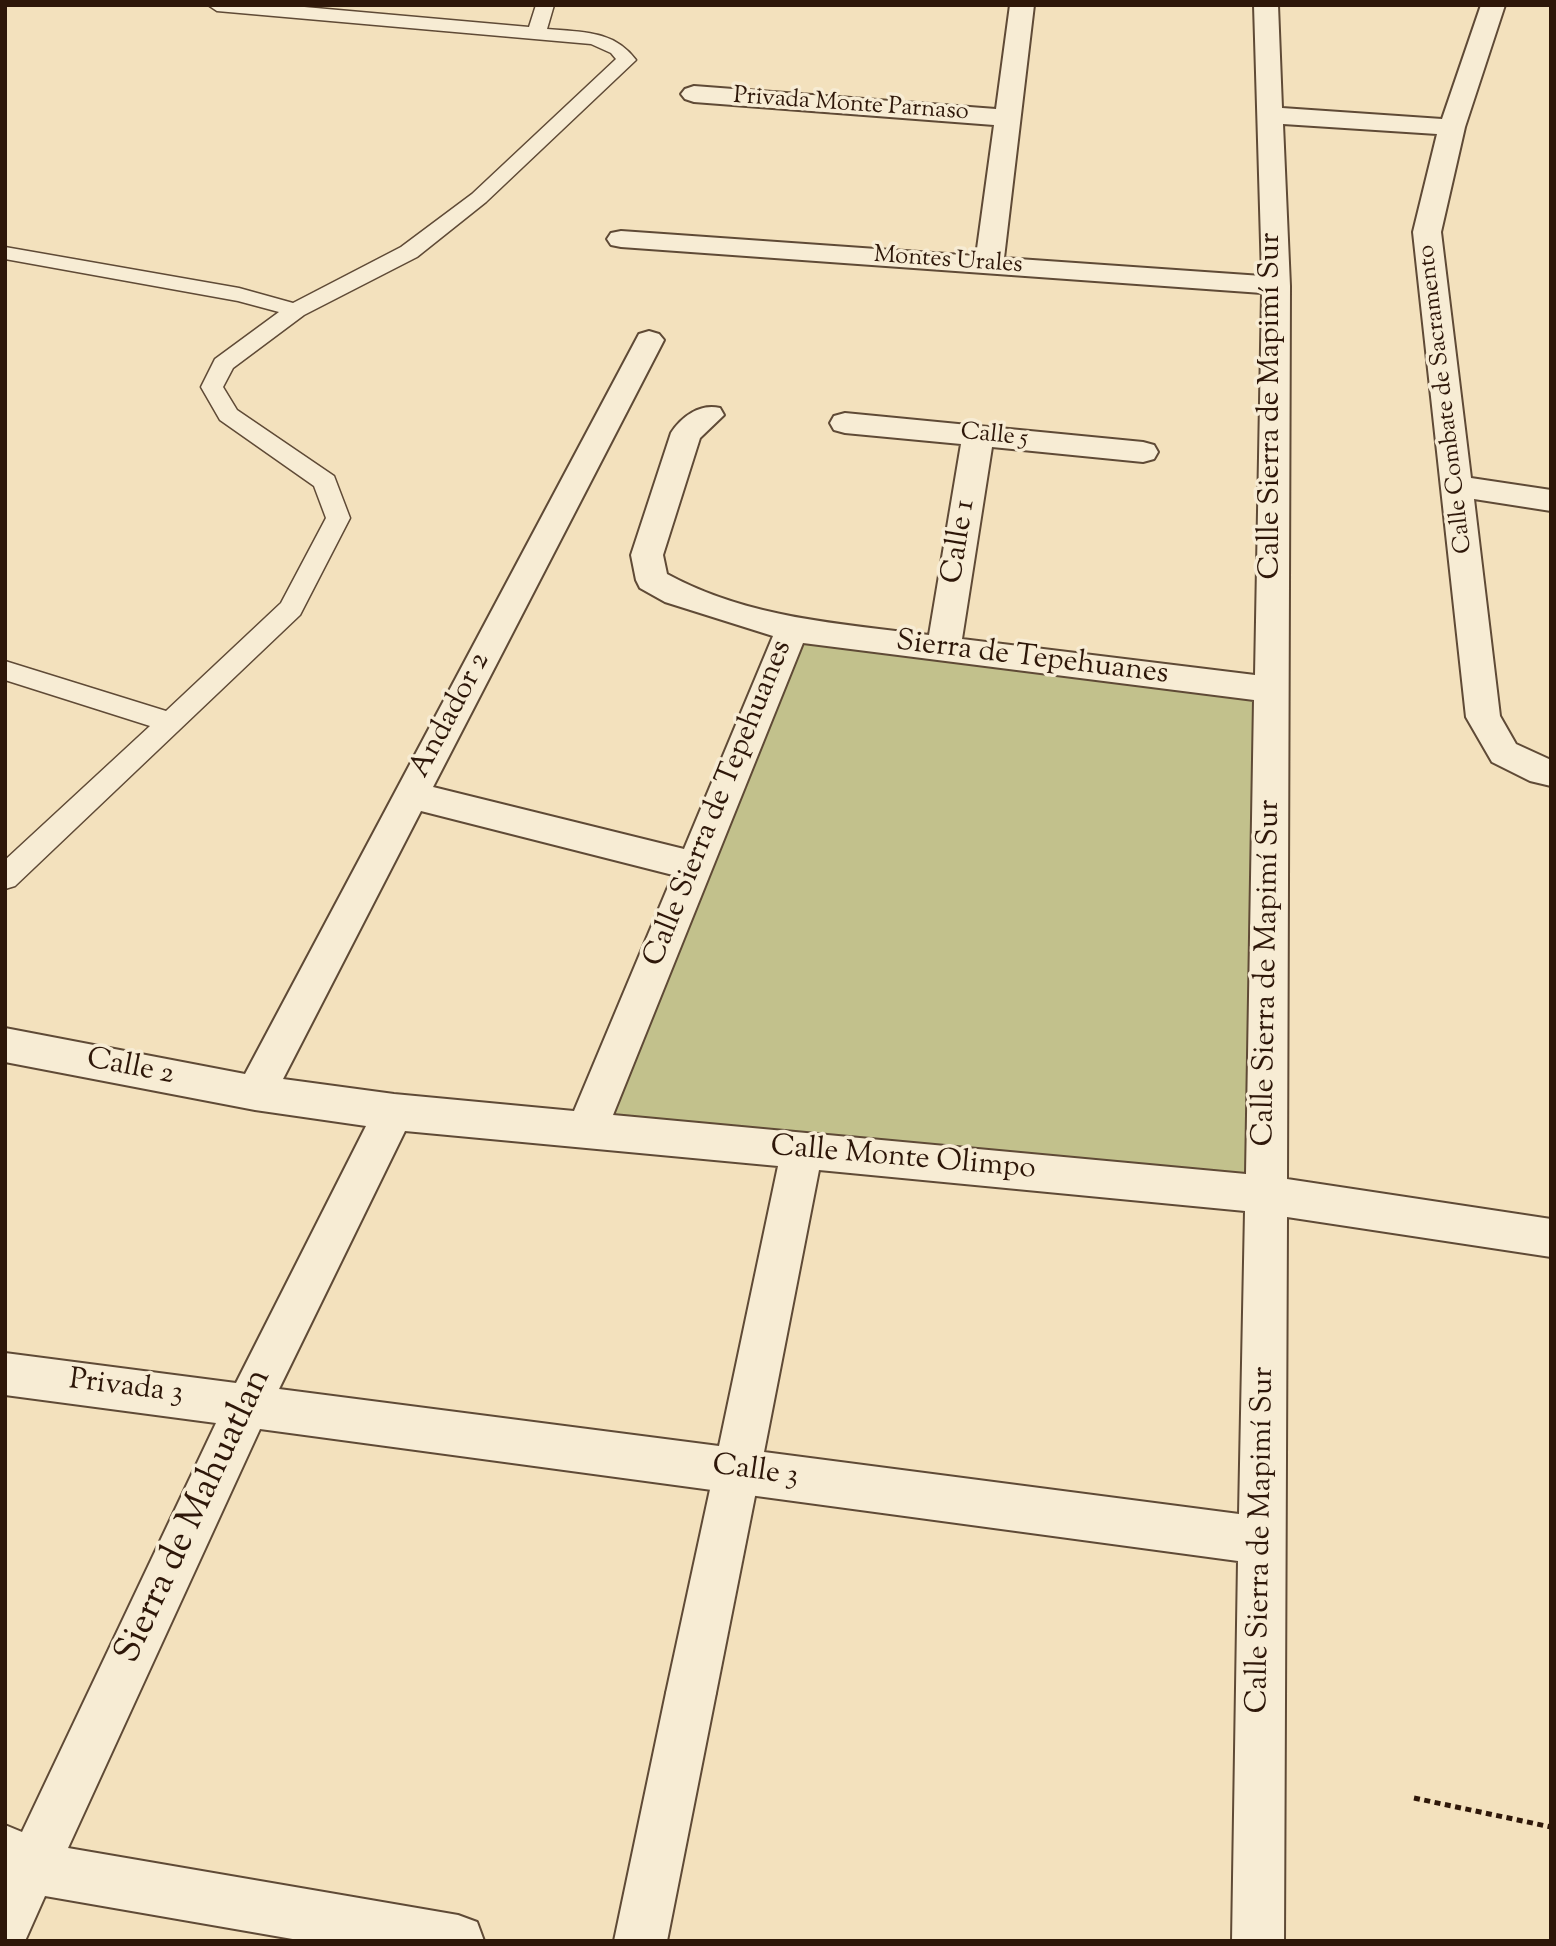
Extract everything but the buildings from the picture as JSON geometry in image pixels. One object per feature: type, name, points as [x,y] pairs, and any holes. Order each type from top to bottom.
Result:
[{"type":"street","points":[[989,265],[1021,5]]},
{"type":"street","name":"Calle Sierra de Mapimí Sur","points":[[1258,1941],[1276,286],[1266,5]]},
{"type":"street","name":"Calle Combate de Sacramento","points":[[1493,5],[1452,127],[1427,232],[1483,717],[1504,753],[1543,772],[1551,773]]},
{"type":"street","name":"Privada Monte Parnaso","points":[[694,94],[1008,118]]},
{"type":"street","points":[[1270,115],[1452,127]]},
{"type":"street","name":"Montes Urales","points":[[621,239],[1276,286]]},
{"type":"street","name":"Andador 2","points":[[255,1093],[649,340]]},
{"type":"street","name":"Calle Sierra de Tepehuanes","points":[[587,1129],[793,630],[677,594],[652,580],[647,555],[686,433],[709,415]]},
{"type":"street","name":"Calle 5","points":[[845,423],[1143,452]]},
{"type":"street","name":"Calle 1","points":[[944,649],[978,436]]},
{"type":"street","points":[[1458,486],[1551,501]]},
{"type":"street","name":"Sierra de Tepehuanes","points":[[793,630],[1272,690]]},
{"type":"street","points":[[411,795],[695,866]]},
{"type":"street","name":"Calle 2","points":[[5,1045],[255,1093]]},
{"type":"street","name":"Calle Monte Olimpo","points":[[255,1093],[394,1112],[1266,1195],[1551,1238]]},
{"type":"street","name":"Sierra de Mahuatlan","points":[[5,1925],[19,1859],[394,1112]]},
{"type":"street","points":[[640,1941],[802,1150]]},
{"type":"street","name":"Privada 3","points":[[5,1374],[248,1405]]},
{"type":"street","name":"Calle 3","points":[[248,1405],[1263,1541]]},
{"type":"street","points":[[19,1859],[458,1941]]},
{"type":"lane","points":[[5,878],[291,609],[338,518],[325,482],[228,415],[212,387],[223,363],[296,310],[419,244],[479,198],[626,61],[618,49],[594,39],[216,5]]},
{"type":"lane","points":[[536,35],[545,5]]},
{"type":"lane","points":[[5,253],[239,295],[296,310]]},
{"type":"lane","points":[[5,670],[169,722]]},
{"type":"path","points":[[1414,1798],[1551,1827]]},
{"type":"shaded area","points":[[792,630],[1272,690],[1267,1195],[587,1129]]}]
